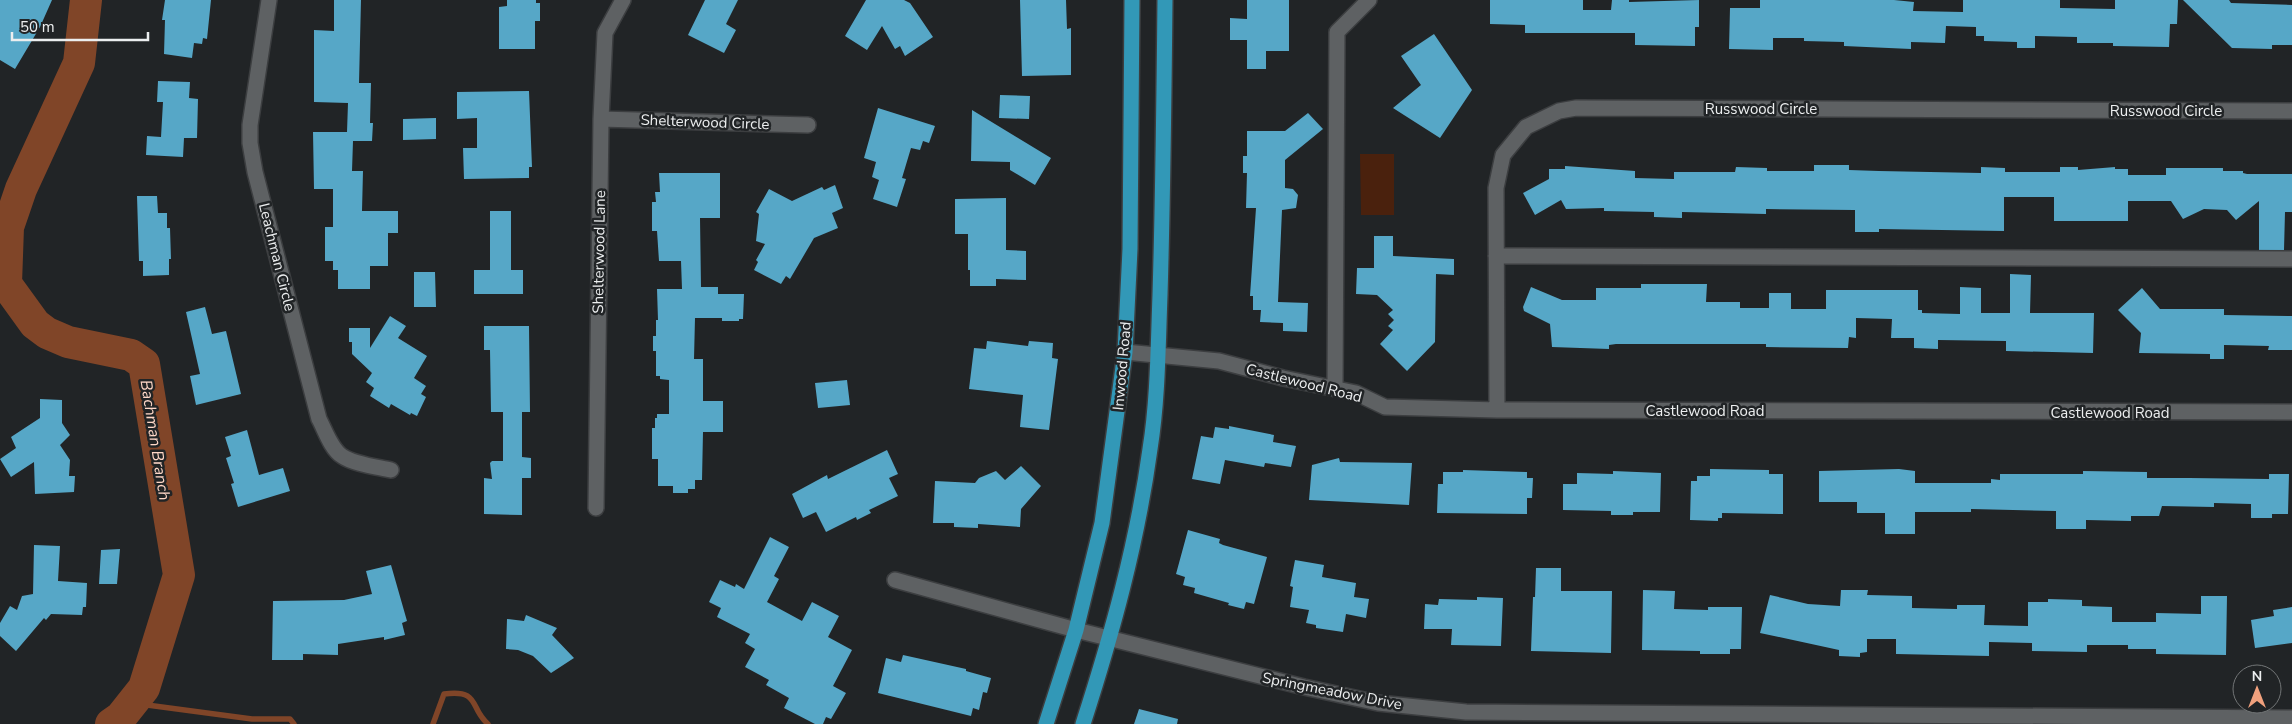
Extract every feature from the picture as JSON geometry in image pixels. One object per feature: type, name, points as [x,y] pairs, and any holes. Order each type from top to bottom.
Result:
[{"type":"main road","name":"Inwood Road","points":[[1046,724],[1076,630],[1102,523],[1125,352],[1130,249],[1132,0]]},
{"type":"main road","points":[[1083,724],[1110,639],[1134,546],[1151,448],[1164,194],[1166,0]]},
{"type":"street","name":"Leachman Circle","points":[[269,0],[250,125],[250,143],[255,172],[319,419],[330,441],[342,456],[391,470]]},
{"type":"street","name":"Shelterwood Lane","points":[[596,508],[601,119],[605,32],[622,0]]},
{"type":"street","points":[[1335,388],[1337,32],[1369,0]]},
{"type":"street","name":"Russwood Circle","points":[[1497,410],[1496,188],[1503,154],[1526,127],[1559,111],[1576,108],[2292,111]]},
{"type":"street","name":"Shelterwood Circle","points":[[601,119],[808,125]]},
{"type":"street","points":[[1496,256],[2292,259]]},
{"type":"street","name":"Castlewood Road","points":[[1125,352],[1219,361],[1356,393],[1385,407],[1497,410],[2292,412]]},
{"type":"street","name":"Springmeadow Drive","points":[[895,580],[1110,639],[1304,687],[1369,701],[1466,712],[2292,718]]},
{"type":"shaded area","points":[[1360,154],[1394,154],[1394,215],[1361,215]]},
{"type":"building","points":[[0,0],[52,0],[40,27],[15,69],[0,60]]},
{"type":"building","points":[[165,0],[211,0],[207,39],[203,38],[202,44],[194,43],[192,58],[164,54],[165,20],[162,20]]},
{"type":"building","points":[[334,0],[361,0],[359,83],[371,83],[370,123],[373,123],[372,141],[353,141],[352,171],[363,171],[362,211],[398,211],[398,233],[388,233],[388,266],[370,266],[370,289],[338,289],[338,270],[333,270],[333,261],[325,261],[325,227],[333,227],[333,189],[314,189],[313,132],[347,132],[348,103],[314,102],[314,30],[334,31]]},
{"type":"building","points":[[507,0],[536,0],[536,3],[540,3],[540,21],[535,21],[535,49],[499,49],[499,7],[507,6]]},
{"type":"building","points":[[705,0],[738,0],[726,24],[736,30],[724,53],[688,35]]},
{"type":"building","points":[[866,0],[904,0],[910,3],[933,37],[905,56],[900,46],[895,49],[882,26],[867,50],[845,36]]},
{"type":"building","points":[[1020,0],[1066,0],[1067,29],[1071,28],[1071,75],[1022,76]]},
{"type":"building","points":[[1247,0],[1289,0],[1289,51],[1266,51],[1266,69],[1247,69],[1247,40],[1230,40],[1230,18],[1247,19]]},
{"type":"building","points":[[1490,0],[1583,0],[1583,10],[1611,10],[1612,0],[1629,0],[1629,2],[1699,0],[1699,27],[1695,27],[1695,46],[1635,45],[1635,33],[1525,33],[1525,25],[1490,24]]},
{"type":"building","points":[[1760,0],[1894,0],[1914,2],[1913,11],[1963,12],[1963,0],[2060,0],[2060,8],[2115,9],[2115,0],[2178,0],[2177,24],[2170,24],[2169,47],[2113,46],[2113,43],[2077,43],[2077,37],[2035,36],[2035,48],[2017,48],[2017,42],[1984,41],[1984,36],[1976,36],[1976,27],[1946,26],[1945,43],[1911,42],[1911,49],[1844,46],[1844,42],[1804,41],[1804,38],[1773,38],[1773,50],[1729,49],[1730,8],[1760,8]]},
{"type":"building","points":[[2183,0],[2229,0],[2231,3],[2292,5],[2292,45],[2272,45],[2272,49],[2232,48]]},
{"type":"building","points":[[1434,34],[1472,90],[1440,138],[1393,108],[1421,85],[1401,56]]},
{"type":"building","points":[[158,81],[190,82],[189,98],[198,99],[197,138],[184,138],[183,157],[146,155],[147,136],[161,137],[163,102],[157,102]]},
{"type":"building","points":[[529,91],[532,167],[529,167],[529,178],[464,179],[463,148],[477,148],[477,118],[457,119],[457,92]]},
{"type":"building","points":[[1000,95],[1030,96],[1029,119],[999,118]]},
{"type":"building","points":[[878,108],[935,126],[929,143],[923,141],[920,150],[911,148],[902,178],[906,179],[897,207],[873,199],[879,180],[872,177],[876,162],[864,158]]},
{"type":"building","points":[[972,110],[1051,158],[1035,185],[1010,170],[1010,162],[971,161]]},
{"type":"building","points":[[1308,113],[1323,129],[1285,160],[1285,188],[1293,189],[1298,195],[1296,208],[1282,210],[1278,302],[1308,303],[1307,332],[1283,331],[1283,323],[1260,322],[1261,310],[1253,310],[1253,296],[1250,296],[1256,208],[1246,208],[1247,173],[1243,173],[1243,156],[1247,156],[1247,131],[1285,131]]},
{"type":"building","points":[[436,118],[436,139],[403,140],[403,119]]},
{"type":"building","points":[[1814,165],[1849,165],[1849,170],[1981,173],[1981,167],[2005,168],[2005,172],[2060,172],[2060,167],[2078,167],[2078,170],[2115,167],[2115,169],[2128,169],[2128,175],[2166,175],[2166,168],[2223,168],[2223,171],[2243,171],[2243,173],[2247,174],[2292,174],[2292,212],[2285,212],[2284,250],[2259,250],[2259,201],[2236,220],[2227,210],[2204,209],[2183,219],[2171,201],[2128,201],[2128,221],[2054,221],[2054,197],[2004,197],[2004,231],[1879,229],[1879,232],[1855,232],[1855,210],[1766,209],[1766,214],[1682,212],[1682,218],[1654,217],[1654,212],[1604,211],[1604,208],[1566,209],[1561,200],[1535,215],[1523,193],[1549,179],[1549,169],[1565,169],[1565,166],[1635,171],[1635,178],[1674,179],[1674,172],[1735,172],[1736,167],[1767,168],[1767,171],[1814,171]]},
{"type":"building","points":[[659,173],[720,173],[720,218],[700,218],[701,287],[718,287],[718,294],[744,294],[743,319],[739,319],[739,321],[722,321],[722,318],[695,318],[694,359],[703,359],[703,401],[723,401],[723,432],[703,432],[702,480],[695,480],[695,489],[688,489],[688,493],[673,493],[673,486],[658,486],[658,459],[652,459],[652,428],[655,428],[655,418],[657,418],[657,414],[669,414],[669,380],[660,379],[660,376],[656,376],[656,351],[653,351],[653,336],[656,336],[656,320],[658,320],[657,289],[682,289],[681,261],[659,261],[657,231],[652,231],[652,202],[656,202],[655,192],[660,192]]},
{"type":"building","points":[[835,185],[843,208],[832,213],[838,228],[814,238],[790,279],[786,276],[781,284],[754,270],[758,262],[756,260],[765,244],[756,241],[759,214],[756,212],[769,189],[792,201],[822,187],[824,190]]},
{"type":"building","points":[[137,196],[157,196],[158,213],[167,213],[167,228],[170,228],[171,259],[169,259],[169,275],[143,276],[143,261],[139,261]]},
{"type":"building","points":[[1006,198],[1006,250],[1026,251],[1026,280],[996,279],[996,286],[970,286],[968,234],[955,234],[955,199]]},
{"type":"building","points":[[490,211],[511,211],[511,270],[523,270],[523,294],[474,294],[474,270],[490,270]]},
{"type":"building","points":[[1374,236],[1393,236],[1393,256],[1454,259],[1454,275],[1436,274],[1435,342],[1407,371],[1380,344],[1393,330],[1388,326],[1394,320],[1388,314],[1393,310],[1377,295],[1356,294],[1357,268],[1374,268]]},
{"type":"building","points":[[414,272],[435,272],[436,307],[414,307]]},
{"type":"building","points":[[2010,274],[2031,275],[2030,313],[2094,313],[2093,353],[2006,351],[2006,341],[1938,340],[1938,349],[1914,348],[1914,338],[1891,338],[1892,319],[1856,318],[1856,338],[1849,337],[1848,348],[1766,347],[1766,344],[1616,344],[1609,345],[1609,349],[1552,347],[1550,324],[1524,311],[1523,307],[1531,287],[1562,300],[1596,300],[1596,288],[1641,288],[1641,284],[1707,284],[1706,302],[1740,302],[1740,308],[1769,308],[1769,293],[1791,293],[1791,309],[1826,309],[1826,290],[1918,290],[1918,310],[1922,310],[1922,313],[1960,314],[1960,287],[1981,288],[1981,313],[2010,313]]},
{"type":"building","points":[[2142,288],[2160,309],[2224,309],[2224,315],[2292,316],[2292,350],[2268,350],[2269,346],[2224,345],[2224,359],[2210,359],[2210,354],[2139,353],[2141,333],[2118,310]]},
{"type":"building","points":[[205,307],[212,334],[226,331],[241,394],[196,405],[190,376],[200,374],[186,312]]},
{"type":"building","points":[[390,316],[406,326],[398,338],[427,356],[414,378],[426,386],[421,394],[426,397],[417,416],[411,413],[410,415],[391,404],[389,408],[370,396],[374,388],[366,382],[372,373],[352,354],[352,342],[349,342],[349,328],[370,328],[370,348]]},
{"type":"building","points":[[484,326],[529,326],[530,412],[522,412],[522,457],[531,458],[531,478],[522,478],[522,515],[484,514],[484,478],[492,479],[490,463],[492,461],[503,461],[503,412],[491,412],[490,350],[484,350]]},
{"type":"building","points":[[987,341],[1028,346],[1029,341],[1053,343],[1052,358],[1058,359],[1049,430],[1020,427],[1023,395],[969,389],[974,348],[986,349]]},
{"type":"building","points":[[847,380],[850,405],[818,408],[815,383]]},
{"type":"building","points":[[40,399],[62,400],[62,423],[70,435],[60,445],[70,460],[69,476],[75,476],[74,492],[35,494],[34,462],[11,477],[0,459],[16,448],[11,437],[40,418]]},
{"type":"building","points":[[1229,426],[1274,435],[1273,442],[1296,446],[1291,467],[1265,463],[1264,467],[1225,460],[1220,484],[1192,479],[1201,436],[1213,438],[1215,427],[1229,429]]},
{"type":"building","points":[[247,430],[259,475],[283,468],[290,491],[238,507],[231,484],[234,483],[226,458],[231,456],[225,437]]},
{"type":"building","points":[[887,450],[898,474],[889,478],[898,496],[869,510],[871,513],[857,520],[856,517],[826,532],[816,512],[803,518],[792,494],[827,475],[828,479]]},
{"type":"building","points":[[1339,458],[1340,462],[1412,463],[1409,505],[1309,500],[1312,465]]},
{"type":"building","points":[[1021,466],[1041,486],[1021,509],[1020,527],[978,524],[978,528],[954,527],[954,523],[933,523],[935,481],[975,483],[979,478],[996,471],[1005,480]]},
{"type":"building","points":[[1710,469],[1769,470],[1769,474],[1783,474],[1783,514],[1722,513],[1722,518],[1718,518],[1718,521],[1690,520],[1691,481],[1697,481],[1697,476],[1710,476]]},
{"type":"building","points":[[1899,469],[1915,471],[1915,483],[1991,483],[1991,479],[2000,480],[2000,474],[2083,474],[2083,471],[2147,472],[2147,478],[2269,479],[2269,474],[2289,474],[2288,514],[2272,514],[2272,518],[2251,518],[2251,504],[2214,503],[2214,507],[2162,506],[2159,516],[2131,516],[2131,521],[2086,520],[2086,529],[2056,529],[2056,511],[1971,509],[1971,512],[1915,512],[1915,534],[1885,534],[1885,513],[1857,513],[1857,502],[1819,502],[1819,471]]},
{"type":"building","points":[[1463,470],[1527,472],[1527,478],[1533,478],[1532,498],[1527,498],[1527,514],[1437,513],[1438,484],[1443,484],[1443,472],[1463,472]]},
{"type":"building","points":[[1613,471],[1661,473],[1660,512],[1633,512],[1633,515],[1611,515],[1611,511],[1563,510],[1563,484],[1577,484],[1577,473],[1613,474]]},
{"type":"building","points":[[1188,530],[1220,539],[1219,543],[1223,545],[1267,557],[1254,604],[1246,602],[1244,609],[1228,605],[1229,603],[1194,593],[1195,588],[1183,585],[1185,577],[1176,574]]},
{"type":"building","points":[[770,537],[789,547],[774,576],[779,579],[767,602],[802,621],[812,602],[839,616],[828,637],[852,650],[833,686],[846,693],[831,719],[826,717],[823,724],[815,724],[784,708],[789,698],[766,685],[769,680],[745,667],[755,649],[745,643],[750,634],[717,617],[721,608],[709,602],[720,580],[735,587],[736,584],[744,589]]},
{"type":"building","points":[[34,545],[60,546],[58,581],[87,583],[86,607],[83,607],[82,615],[51,614],[46,620],[44,618],[16,651],[0,636],[0,623],[10,606],[17,610],[22,596],[33,594]]},
{"type":"building","points":[[120,549],[117,584],[99,584],[101,550]]},
{"type":"building","points":[[1295,560],[1324,565],[1322,577],[1356,583],[1354,597],[1369,599],[1366,618],[1346,614],[1343,632],[1316,628],[1316,625],[1306,623],[1309,610],[1290,607],[1293,587],[1290,586]]},
{"type":"building","points":[[391,565],[407,621],[402,623],[405,635],[384,640],[384,637],[338,644],[338,655],[303,654],[303,660],[272,660],[273,601],[344,600],[372,594],[366,571]]},
{"type":"building","points":[[1536,568],[1561,568],[1561,591],[1612,591],[1611,653],[1531,651]]},
{"type":"building","points":[[1643,590],[1675,591],[1674,609],[1708,610],[1708,607],[1742,607],[1741,649],[1730,649],[1730,654],[1700,654],[1700,651],[1642,650]]},
{"type":"building","points":[[1841,590],[1868,590],[1867,595],[1912,596],[1912,608],[1957,609],[1957,605],[1985,605],[1984,625],[2028,626],[2028,602],[2048,602],[2048,599],[2082,600],[2082,606],[2112,607],[2112,622],[2156,622],[2156,613],[2201,614],[2201,596],[2227,596],[2226,655],[2156,654],[2156,649],[2128,649],[2128,645],[2087,645],[2087,652],[2032,651],[2032,643],[1989,642],[1989,656],[1896,654],[1896,639],[1867,639],[1867,652],[1860,653],[1860,657],[1839,656],[1839,650],[1760,633],[1770,595],[1808,604],[1840,606]]},
{"type":"building","points":[[1477,597],[1503,598],[1501,646],[1451,645],[1452,629],[1424,629],[1425,604],[1438,605],[1439,599],[1477,600]]},
{"type":"building","points":[[2292,607],[2292,643],[2255,648],[2251,620],[2274,616],[2273,610]]},
{"type":"building","points":[[526,615],[557,628],[552,635],[574,658],[551,673],[533,656],[518,650],[506,649],[507,619],[524,621]]},
{"type":"building","points":[[903,655],[966,669],[966,671],[991,678],[987,693],[983,692],[979,710],[973,708],[971,716],[878,693],[886,658],[901,662]]},
{"type":"building","points":[[1139,709],[1178,719],[1177,724],[1134,724]]},
{"type":"waterway","name":"Bachman Branch","points":[[86,0],[79,63],[21,189],[8,227],[6,284],[35,324],[47,333],[68,342],[131,355],[144,364],[179,575],[144,688],[121,717],[111,724]]},
{"type":"waterway","points":[[433,724],[444,694],[456,693],[469,697],[488,724]]},
{"type":"waterway","points":[[132,703],[252,719],[290,719],[294,724]]}]
